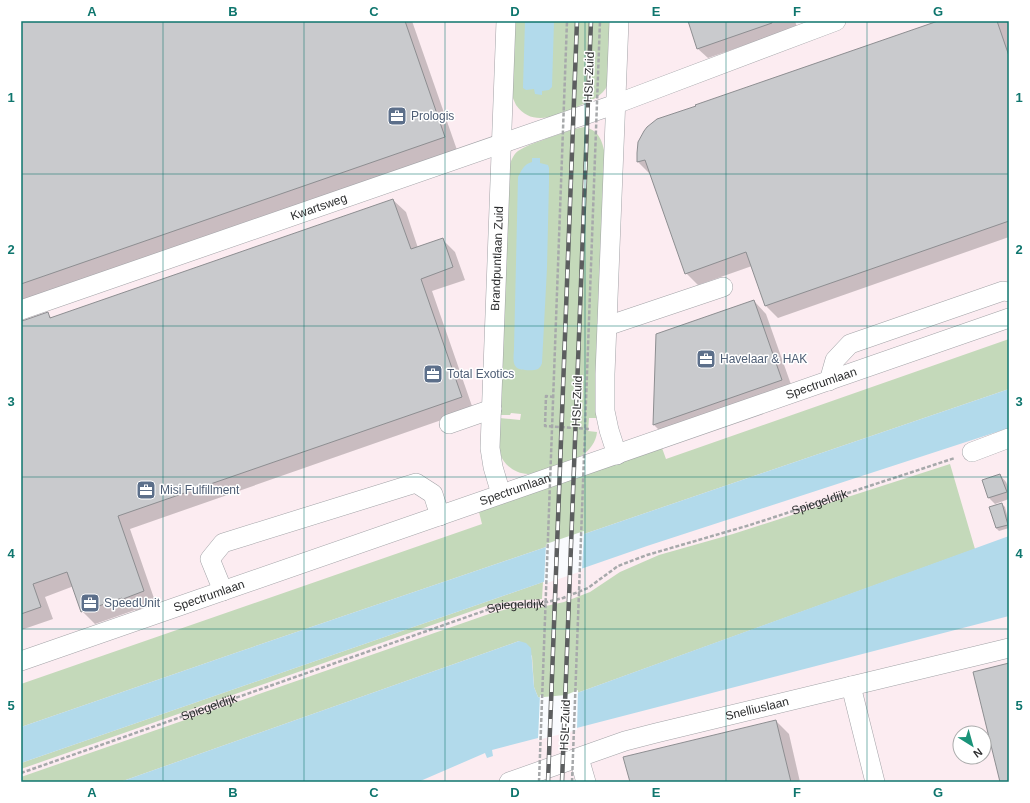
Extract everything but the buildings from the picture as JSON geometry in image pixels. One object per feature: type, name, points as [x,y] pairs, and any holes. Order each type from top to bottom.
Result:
[{"type":"street","name":"Brandpuntlaan Zuid","points":[[501,494],[493,468],[490,448],[506,21]]},
{"type":"street","points":[[617,455],[605,411],[605,374],[619,21]]},
{"type":"street","name":"Kwartsweg","points":[[21,310],[616,104],[835,21]]},
{"type":"street","points":[[607,326],[723,286]]},
{"type":"street","points":[[829,381],[835,360],[850,344],[1003,291],[1009,292]]},
{"type":"street","name":"Spectrumlaan","points":[[21,661],[1009,318]]},
{"type":"street","points":[[449,424],[492,409]]},
{"type":"street","points":[[972,452],[1009,438]]},
{"type":"street","points":[[222,591],[210,559],[223,543],[416,482],[433,494],[440,516]]},
{"type":"street","name":"Snelliuslaan","points":[[509,782],[625,741],[1009,648]]},
{"type":"street","points":[[851,686],[874,782]]},
{"type":"street","points":[[579,758],[586,782]]},
{"type":"path","name":"HSL-Zuid","points":[[539,782],[567,21]]},
{"type":"path","name":"HSL-Zuid","points":[[572,782],[600,21]]},
{"type":"path","points":[[554,397],[546,396],[545,426],[592,430]]},
{"type":"path","name":"Spiegeldijk","points":[[21,773],[501,605],[539,604],[563,598],[588,588],[618,566],[646,554],[750,525],[972,452]]},
{"type":"shaded area","points":[[21,21],[1009,21],[1009,782],[21,782]]},
{"type":"green space","points":[[513,21],[611,21],[608,84],[603,92],[591,101],[554,116],[537,118],[522,112],[516,105],[511,91]]},
{"type":"green space","points":[[584,127],[589,128],[599,136],[603,144],[605,154],[597,418],[589,418],[588,431],[597,432],[592,446],[581,456],[547,470],[523,474],[515,471],[504,461],[500,453],[498,440],[499,418],[520,420],[521,414],[511,413],[510,415],[499,415],[509,167],[515,154],[521,149],[570,130]]},
{"type":"green space","points":[[1009,339],[1009,389],[21,727],[21,684],[482,524],[479,512],[662,448],[666,459]]},
{"type":"green space","points":[[950,464],[975,549],[566,697],[544,699],[538,697],[534,687],[532,656],[519,641],[120,782],[21,782],[21,777],[489,614],[511,608],[537,608],[564,602],[590,592],[620,572],[659,555],[733,534]]},
{"type":"green space","points":[[543,582],[542,599],[492,604],[21,769],[21,763]]},
{"type":"water","points":[[525,21],[554,21],[552,87],[549,90],[542,91],[542,95],[535,94],[534,89],[526,90],[523,88]]},
{"type":"water","points":[[532,158],[540,158],[540,163],[548,165],[549,168],[547,268],[542,363],[538,369],[527,370],[518,368],[514,361],[518,177],[525,166],[532,162]]},
{"type":"water","points":[[1009,389],[1009,428],[647,546],[21,763],[21,727]]},
{"type":"water","points":[[1009,536],[1009,616],[492,750],[493,756],[487,758],[485,753],[418,782],[120,782],[519,641],[526,643],[531,648],[534,687],[538,697],[544,699],[566,697]]},
{"type":"pier","points":[[584,531],[582,571],[544,584],[546,544]]},
{"type":"pier","points":[[578,690],[577,730],[538,740],[540,695],[544,697],[566,695]]},
{"type":"railway","points":[[548,782],[577,21]]},
{"type":"railway","points":[[562,782],[591,21]]},
{"type":"place","name":"Prologis","points":[[397,116]]},
{"type":"place","name":"Havelaar & HAK","points":[[706,359]]},
{"type":"place","name":"Total Exotics","points":[[433,374]]},
{"type":"place","name":"Misi Fulfillment","points":[[146,490]]},
{"type":"place","name":"SpeedUnit","points":[[90,603]]}]
